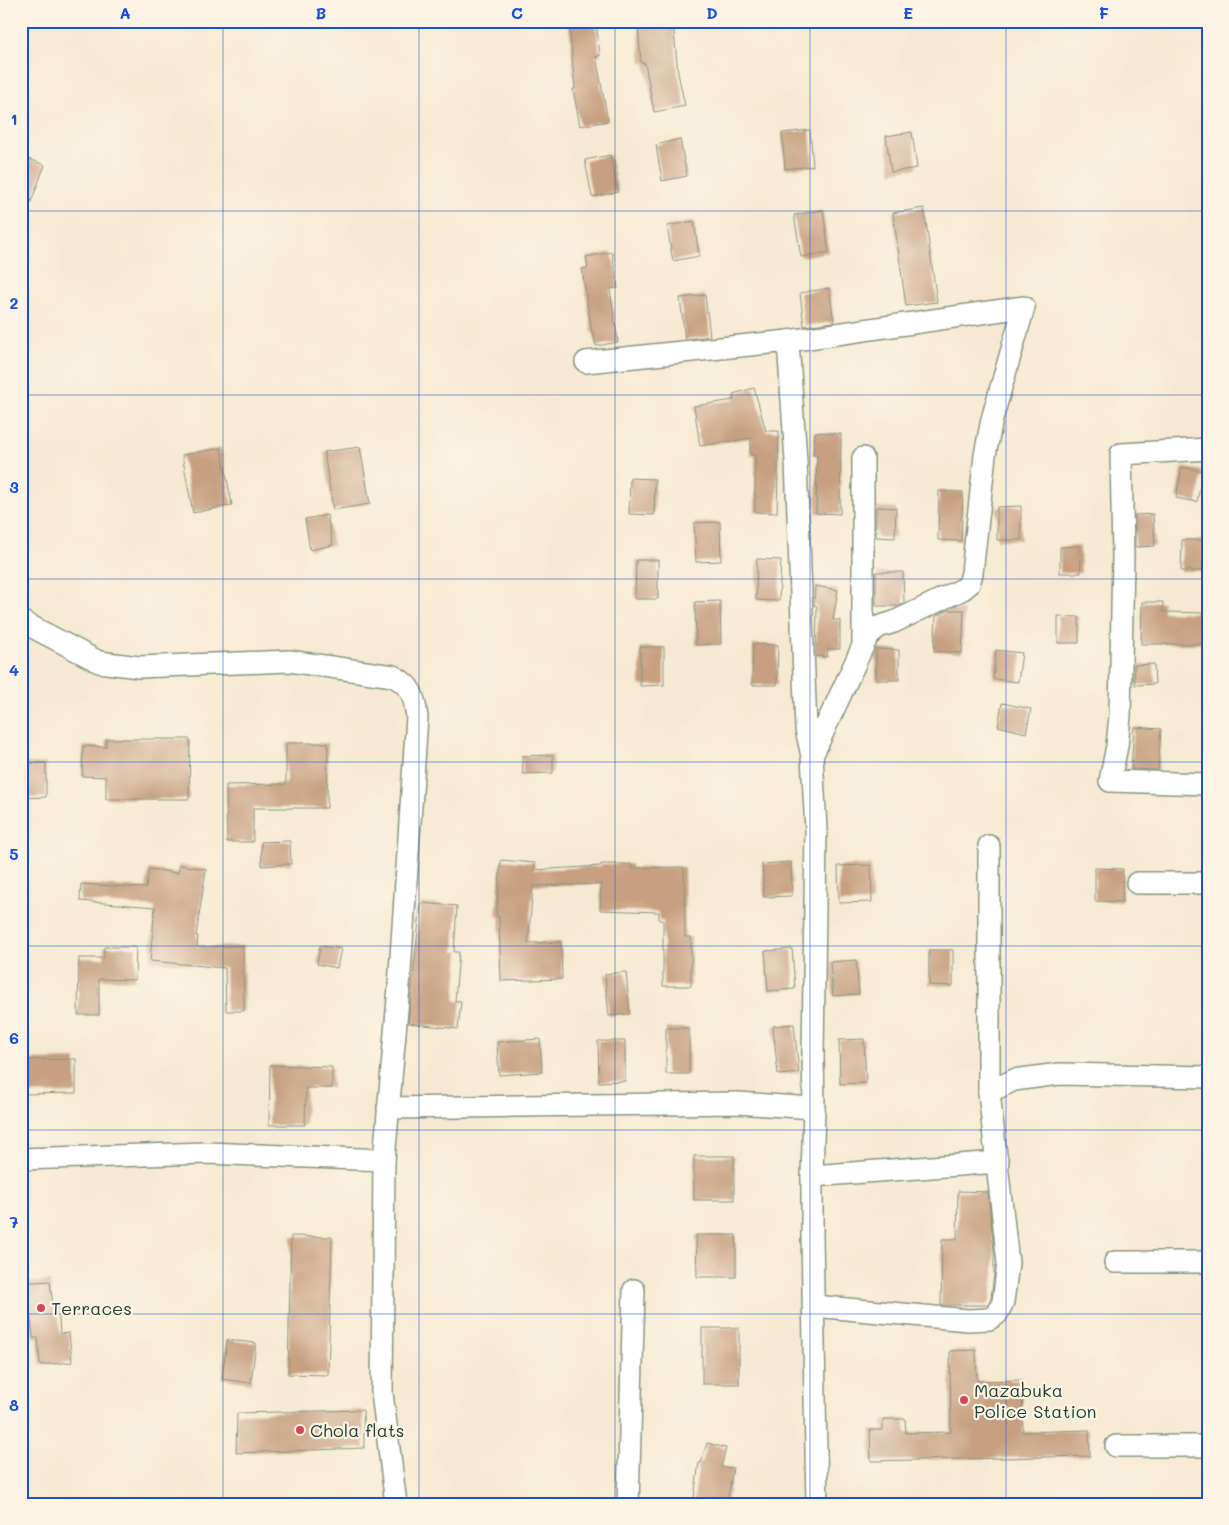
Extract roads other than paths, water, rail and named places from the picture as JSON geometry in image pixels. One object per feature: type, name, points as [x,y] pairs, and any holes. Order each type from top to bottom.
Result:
[{"type":"street","points":[[586,362],[788,341],[1024,306],[992,419],[985,455],[972,573],[969,584],[950,596],[873,630],[863,646],[812,756]]},
{"type":"street","points":[[788,341],[796,471],[806,729],[812,756],[816,830],[812,1176],[817,1504]]},
{"type":"street","points":[[1208,450],[1121,454],[1123,556],[1120,716],[1117,746],[1110,781],[1208,784]]},
{"type":"street","points":[[863,458],[863,646]]},
{"type":"street","points":[[21,621],[99,662],[139,667],[289,661],[393,676],[404,681],[411,690],[417,717],[384,1160],[382,1393],[396,1504]]},
{"type":"street","points":[[814,1306],[968,1320],[989,1319],[997,1314],[1003,1302],[1008,1264],[989,1092],[989,846]]},
{"type":"street","points":[[1137,883],[1208,883]]},
{"type":"street","points":[[989,1092],[1014,1080],[1059,1074],[1208,1077]]},
{"type":"street","points":[[388,1108],[737,1103],[814,1108]]},
{"type":"street","points":[[21,1159],[207,1152],[384,1160]]},
{"type":"street","points":[[812,1176],[998,1162]]},
{"type":"street","points":[[1115,1262],[1208,1262]]},
{"type":"street","points":[[628,1504],[634,1290]]},
{"type":"street","points":[[1116,1446],[1208,1446]]},
{"type":"place","name":"Terraces","points":[[41,1308]]},
{"type":"place","name":"Mazabuka Police Station","points":[[964,1400]]},
{"type":"place","name":"Chola flats","points":[[300,1430]]}]
